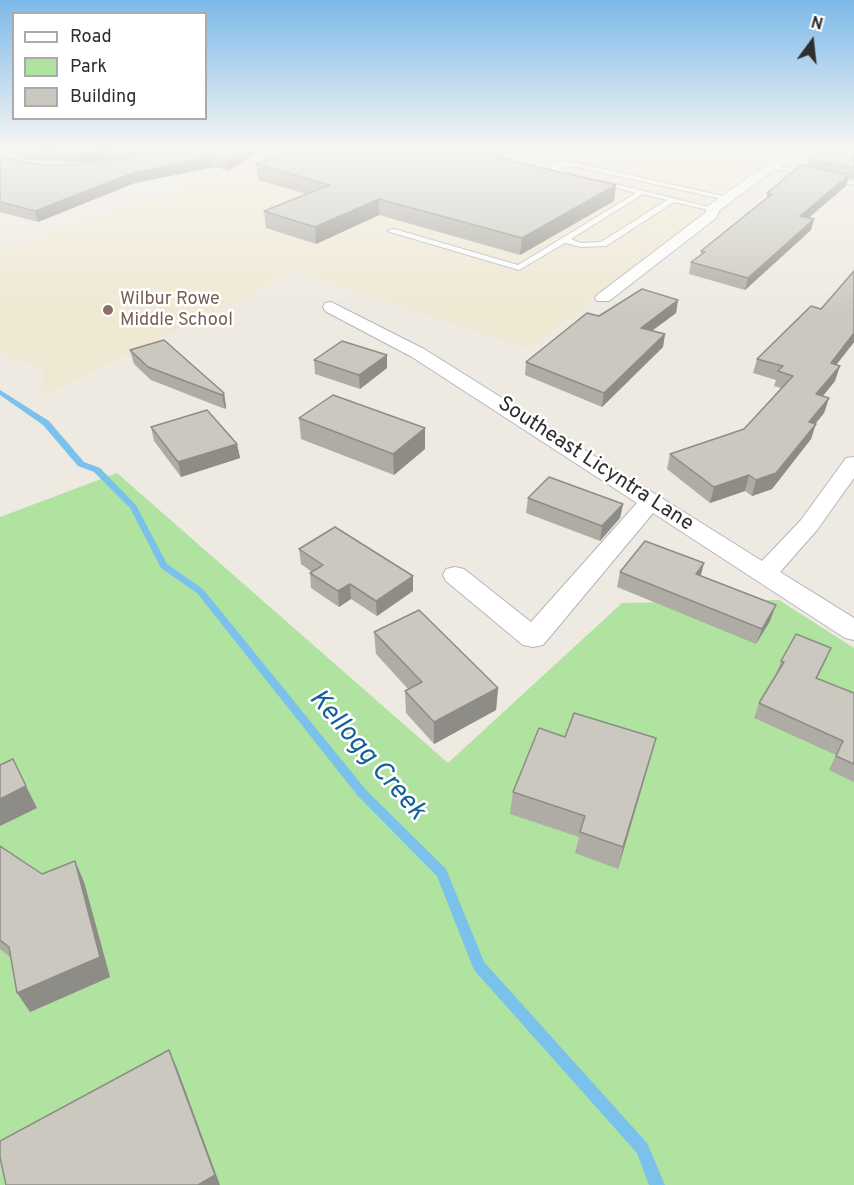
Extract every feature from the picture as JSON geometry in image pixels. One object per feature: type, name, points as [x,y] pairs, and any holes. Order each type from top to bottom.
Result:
[{"type":"street","points":[[603,298],[711,215],[713,209],[719,204]]},
{"type":"street","name":"Southeast Licyntra Lane","points":[[331,308],[418,353],[854,631]]},
{"type":"street","points":[[765,573],[809,525],[854,463]]},
{"type":"street","points":[[455,575],[533,638],[650,502]]},
{"type":"lane","points":[[391,231],[519,268],[622,204]]},
{"type":"lane","points":[[565,240],[588,246],[603,244],[666,204]]},
{"type":"lane","points":[[695,204],[713,209]]},
{"type":"shaded area","name":"Wilbur Rowe Middle School","points":[[134,204],[703,204],[695,210],[707,214],[529,349],[295,271],[43,396],[40,390],[45,371],[37,366],[11,358],[0,351],[0,252]]},
{"type":"green space","points":[[117,473],[448,763],[622,603],[779,600],[854,648],[854,1185],[0,1185],[0,517]]},
{"type":"building","points":[[9,204],[52,204],[35,211]]},
{"type":"building","points":[[281,204],[367,204],[315,227],[264,211]]},
{"type":"building","points":[[398,204],[582,204],[522,238]]},
{"type":"building","points":[[759,204],[814,204],[800,216],[814,219],[748,278],[691,262],[705,252],[701,251]]},
{"type":"building","points":[[854,271],[854,333],[831,363],[840,366],[816,394],[829,398],[809,422],[816,424],[776,473],[756,480],[749,475],[714,487],[670,454],[744,429],[793,376],[778,371],[783,366],[757,359],[811,306],[821,309]]},
{"type":"building","points":[[642,289],[678,300],[641,328],[665,334],[604,393],[526,362],[587,313],[599,316]]},
{"type":"building","points":[[164,340],[224,393],[222,395],[148,367],[130,350]]},
{"type":"building","points":[[342,341],[387,355],[359,375],[314,360]]},
{"type":"building","points":[[333,395],[425,428],[393,454],[299,418]]},
{"type":"building","points":[[207,410],[237,444],[178,462],[151,427]]},
{"type":"building","points":[[549,477],[623,504],[602,526],[528,498]]},
{"type":"building","points":[[335,527],[413,576],[376,601],[350,584],[338,591],[310,573],[323,565],[299,549]]},
{"type":"building","points":[[645,541],[704,563],[696,574],[776,605],[762,629],[620,572]]},
{"type":"building","points":[[419,610],[498,688],[434,722],[405,691],[422,682],[374,632]]},
{"type":"building","points":[[796,634],[831,648],[816,678],[854,693],[854,764],[836,756],[843,741],[759,703],[784,662],[781,661]]},
{"type":"building","points":[[574,713],[656,738],[623,847],[580,832],[585,816],[513,792],[539,728],[565,737]]},
{"type":"building","points":[[13,759],[26,786],[0,799],[0,765]]},
{"type":"building","points":[[0,846],[42,874],[75,861],[100,957],[17,993],[9,947],[0,940]]},
{"type":"building","points":[[169,1050],[215,1175],[198,1185],[6,1185],[0,1157],[0,1141]]},
{"type":"waterway","name":"Kellogg Creek","points":[[0,392],[46,423],[81,464],[97,470],[133,507],[164,566],[200,591],[362,793],[442,873],[479,966],[642,1148],[657,1185]]},
{"type":"place","name":"Wilbur Rowe Middle School","points":[[108,310]]}]
